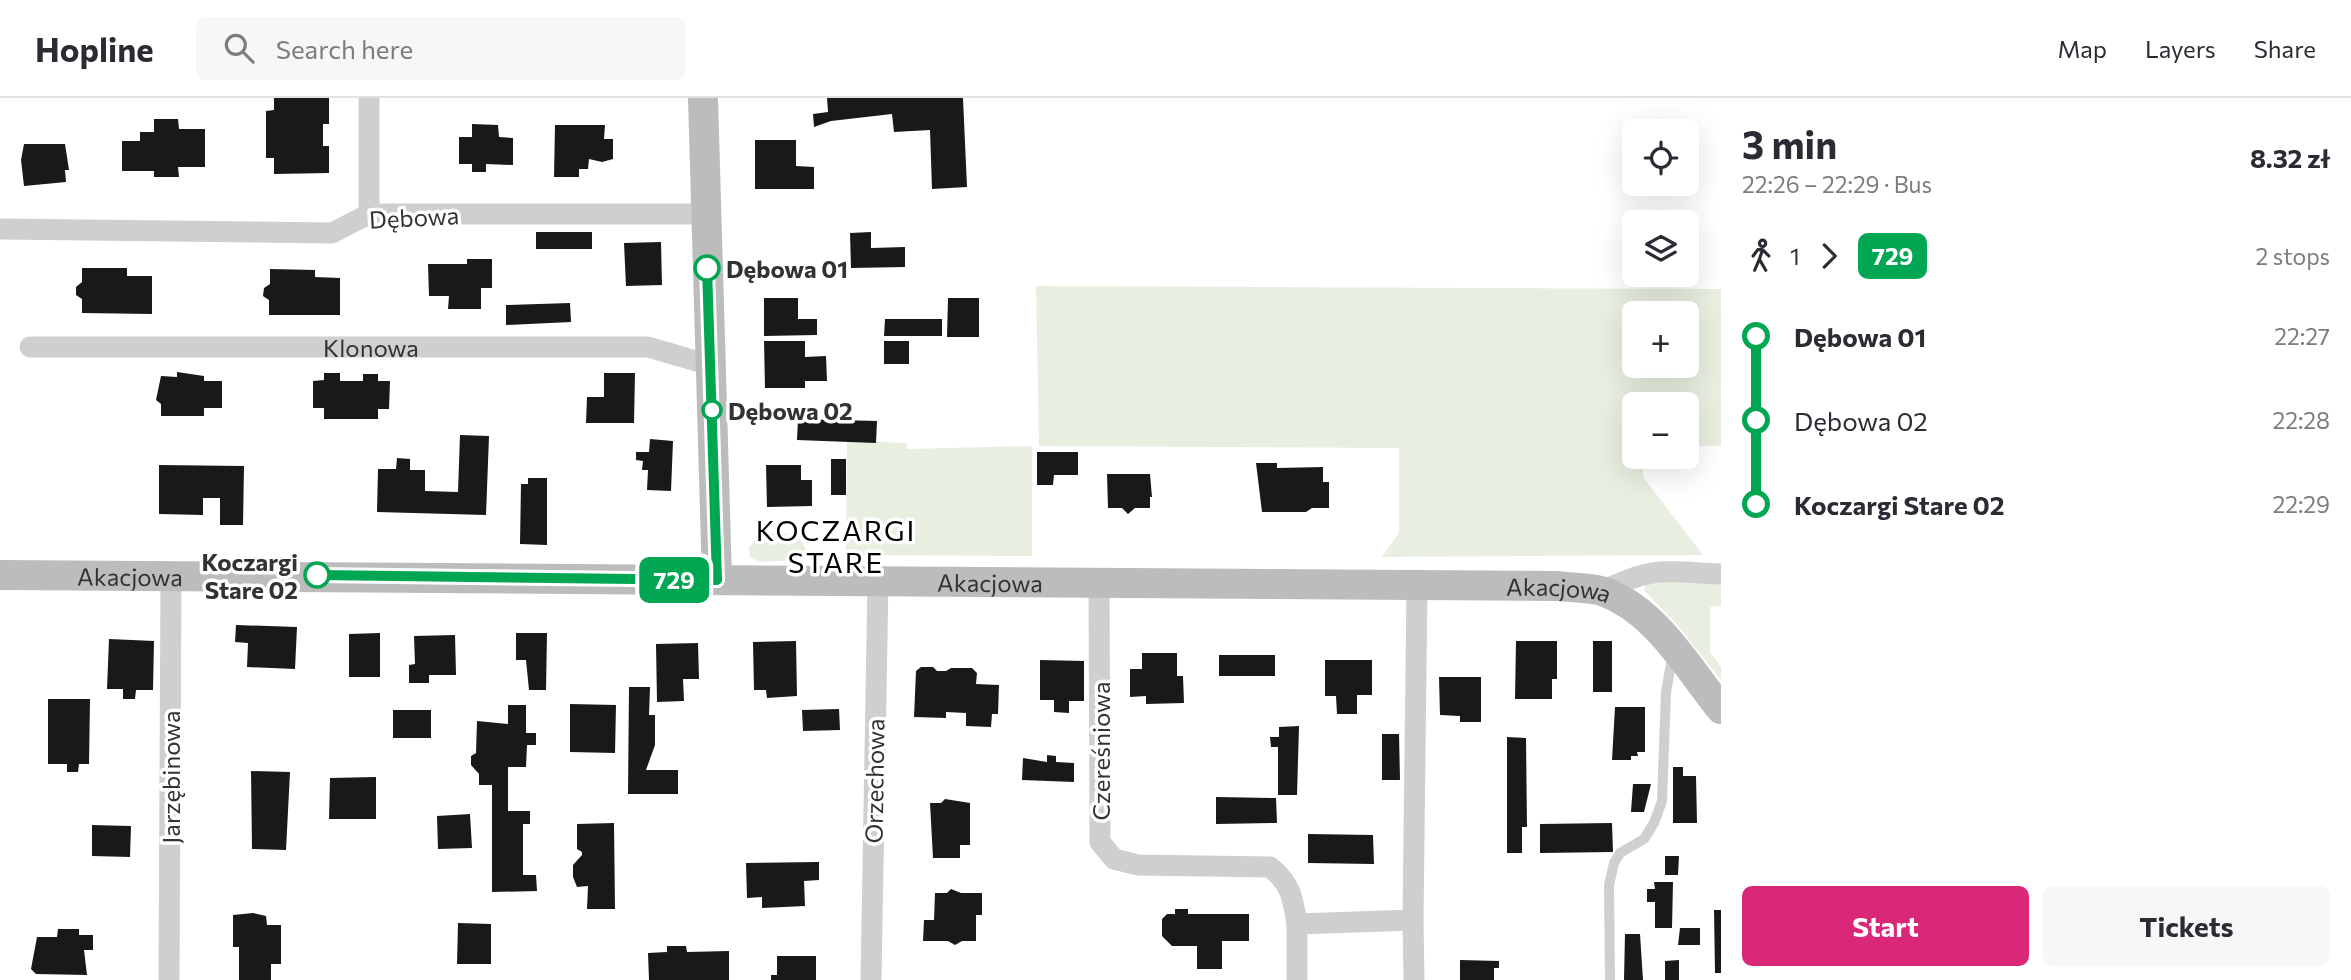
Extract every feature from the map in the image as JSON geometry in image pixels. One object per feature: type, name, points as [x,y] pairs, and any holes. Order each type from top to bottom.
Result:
[{"type":"street","points":[[369,98],[369,214]]},
{"type":"street","points":[[703,98],[717,580]]},
{"type":"street","name":"Dębowa","points":[[0,229],[332,233],[369,214],[706,214]]},
{"type":"street","name":"Klonowa","points":[[30,347],[648,347],[710,365]]},
{"type":"street","points":[[1603,591],[1633,576],[1659,570],[1721,573]]},
{"type":"street","name":"Akacjowa","points":[[0,575],[171,574],[1557,586],[1603,591],[1643,613],[1721,709]]},
{"type":"street","name":"Jarzębinowa","points":[[169,980],[171,574]]},
{"type":"street","name":"Orzechowa","points":[[871,980],[878,581]]},
{"type":"street","name":"Czereśniowa","points":[[1099,582],[1100,842],[1114,859],[1138,865],[1270,867],[1284,878],[1293,891],[1297,924],[1297,980]]},
{"type":"street","points":[[1414,980],[1417,585]]},
{"type":"street","points":[[1297,924],[1413,920]]},
{"type":"lane","points":[[1610,980],[1609,885],[1614,863],[1620,853],[1644,839],[1654,823],[1662,801],[1666,692],[1674,650]]},
{"type":"green space","points":[[1036,286],[1721,289],[1721,446],[1699,446],[1699,392],[1622,392],[1622,469],[1643,469],[1643,477],[1703,555],[1382,557],[1399,533],[1399,448],[1039,446]]},
{"type":"green space","points":[[847,441],[907,443],[907,449],[1032,446],[1032,556],[846,555]]},
{"type":"green space","points":[[761,534],[789,534],[801,541],[807,556],[804,560],[759,562],[750,557],[749,547]]},
{"type":"green space","points":[[1658,581],[1721,583],[1721,606],[1710,607],[1710,652],[1721,667],[1721,680],[1678,626],[1644,590],[1646,585]]},
{"type":"building","points":[[274,98],[329,98],[329,124],[323,124],[323,146],[329,146],[329,173],[274,174],[274,158],[266,158],[266,111],[274,110]]},
{"type":"building","points":[[827,98],[963,98],[967,187],[932,189],[930,130],[894,132],[892,114],[831,121],[814,127],[813,114],[828,112]]},
{"type":"building","points":[[154,119],[178,119],[179,129],[205,129],[205,167],[178,167],[179,177],[154,177],[154,171],[122,171],[122,141],[140,141],[140,132],[154,132]]},
{"type":"building","points":[[472,124],[498,125],[499,137],[513,138],[513,165],[486,164],[486,172],[472,172],[472,164],[459,164],[459,137],[472,137]]},
{"type":"building","points":[[555,125],[605,125],[604,139],[613,139],[613,159],[602,162],[589,159],[588,169],[579,169],[579,177],[554,177]]},
{"type":"building","points":[[755,140],[796,140],[796,166],[814,167],[814,189],[755,189]]},
{"type":"building","points":[[24,144],[65,144],[69,170],[65,170],[66,182],[24,186],[21,160]]},
{"type":"building","points":[[536,232],[592,232],[592,249],[536,249]]},
{"type":"building","points":[[871,232],[871,248],[905,247],[905,267],[851,268],[850,233]]},
{"type":"building","points":[[661,242],[662,285],[626,286],[624,243]]},
{"type":"building","points":[[467,259],[492,259],[492,288],[481,288],[481,309],[448,309],[449,296],[429,296],[428,264],[467,264]]},
{"type":"building","points":[[82,268],[127,268],[127,276],[152,276],[152,314],[82,313],[82,299],[76,295],[76,287],[82,282]]},
{"type":"building","points":[[270,269],[315,270],[315,277],[340,278],[340,315],[269,315],[269,300],[263,296],[264,288],[270,284]]},
{"type":"building","points":[[764,298],[798,298],[798,319],[817,319],[817,335],[764,336]]},
{"type":"building","points":[[948,298],[979,298],[979,337],[947,337]]},
{"type":"building","points":[[570,303],[571,322],[506,325],[506,305]]},
{"type":"building","points":[[885,319],[942,319],[942,336],[884,336]]},
{"type":"building","points":[[764,341],[805,341],[805,357],[826,356],[827,381],[805,381],[805,388],[765,388]]},
{"type":"building","points":[[884,341],[909,341],[909,364],[884,364]]},
{"type":"building","points":[[177,372],[204,376],[204,381],[222,381],[222,408],[204,408],[204,416],[161,416],[161,404],[156,400],[161,376],[177,377]]},
{"type":"building","points":[[324,373],[340,373],[340,381],[363,381],[363,374],[378,374],[378,381],[390,381],[389,409],[378,409],[378,419],[324,419],[324,408],[313,408],[313,381],[324,380]]},
{"type":"building","points":[[604,373],[635,373],[634,423],[586,423],[587,397],[604,397]]},
{"type":"building","points":[[798,419],[877,421],[876,443],[797,440]]},
{"type":"building","points":[[460,435],[489,436],[486,515],[377,512],[378,469],[396,469],[397,458],[410,459],[410,470],[425,470],[425,491],[458,492]]},
{"type":"building","points":[[650,439],[673,441],[671,491],[647,490],[648,470],[642,470],[643,461],[636,460],[636,452],[649,452]]},
{"type":"building","points":[[1037,452],[1078,452],[1078,475],[1054,475],[1053,485],[1037,485]]},
{"type":"building","points":[[831,459],[846,459],[846,495],[831,495]]},
{"type":"building","points":[[1256,463],[1277,463],[1277,468],[1323,467],[1323,482],[1329,482],[1329,508],[1312,508],[1306,512],[1262,512]]},
{"type":"building","points":[[159,465],[244,466],[243,525],[220,525],[220,498],[203,498],[203,515],[159,514]]},
{"type":"building","points":[[766,465],[801,465],[801,480],[812,480],[812,506],[767,507]]},
{"type":"building","points":[[1107,474],[1150,474],[1150,508],[1135,508],[1128,514],[1122,508],[1108,508]]},
{"type":"building","points":[[528,478],[547,478],[547,545],[520,544],[521,484],[528,484]]},
{"type":"building","points":[[236,625],[297,627],[295,669],[247,667],[248,643],[235,642]]},
{"type":"building","points":[[380,633],[380,677],[349,677],[349,634]]},
{"type":"building","points":[[516,633],[547,633],[546,690],[529,690],[526,660],[516,660]]},
{"type":"building","points":[[455,635],[456,675],[429,675],[429,683],[409,683],[409,665],[415,664],[414,636]]},
{"type":"building","points":[[109,639],[154,641],[153,690],[136,690],[135,699],[123,699],[123,689],[107,689]]},
{"type":"building","points":[[796,641],[797,696],[767,698],[766,690],[754,690],[753,642]]},
{"type":"building","points":[[1516,641],[1557,641],[1557,679],[1552,679],[1552,699],[1515,699]]},
{"type":"building","points":[[1593,641],[1612,641],[1612,692],[1593,692]]},
{"type":"building","points":[[698,643],[699,679],[683,679],[684,701],[657,702],[656,644]]},
{"type":"building","points":[[1142,653],[1177,653],[1177,676],[1183,676],[1184,703],[1146,704],[1146,696],[1130,697],[1130,669],[1142,669]]},
{"type":"building","points":[[1219,655],[1275,655],[1275,676],[1219,676]]},
{"type":"building","points":[[1040,660],[1084,661],[1084,701],[1069,701],[1069,713],[1054,712],[1054,700],[1040,700]]},
{"type":"building","points":[[1325,660],[1372,660],[1372,695],[1357,695],[1357,714],[1337,714],[1336,696],[1325,696]]},
{"type":"building","points":[[921,667],[933,667],[937,671],[972,668],[977,673],[976,684],[999,685],[998,714],[992,714],[991,727],[966,726],[966,713],[946,712],[946,718],[914,717],[916,671]]},
{"type":"building","points":[[1439,677],[1481,677],[1481,722],[1460,722],[1460,716],[1440,715]]},
{"type":"building","points":[[629,687],[650,687],[649,715],[655,715],[655,745],[646,770],[678,770],[678,794],[628,794]]},
{"type":"building","points":[[48,699],[90,699],[89,764],[79,764],[78,772],[67,772],[67,764],[48,764]]},
{"type":"building","points":[[570,704],[616,705],[615,753],[570,752]]},
{"type":"building","points":[[508,705],[526,705],[526,733],[536,733],[536,745],[527,745],[526,767],[508,767],[508,811],[530,811],[530,824],[523,824],[523,875],[536,875],[537,891],[492,892],[492,785],[479,785],[479,774],[471,765],[471,756],[476,753],[477,721],[508,724]]},
{"type":"building","points":[[1615,707],[1645,707],[1645,752],[1637,752],[1638,756],[1631,756],[1631,760],[1612,760]]},
{"type":"building","points":[[839,709],[840,730],[803,731],[802,710]]},
{"type":"building","points":[[393,710],[431,710],[431,738],[393,738]]},
{"type":"building","points":[[1299,726],[1297,795],[1278,795],[1278,747],[1271,747],[1270,737],[1279,737],[1279,727]]},
{"type":"building","points":[[1382,734],[1399,734],[1400,780],[1382,780]]},
{"type":"building","points":[[1507,737],[1526,738],[1527,827],[1522,827],[1522,853],[1507,853]]},
{"type":"building","points":[[1047,755],[1056,756],[1056,762],[1074,763],[1074,782],[1022,780],[1023,758],[1047,762]]},
{"type":"building","points":[[1673,767],[1683,767],[1683,776],[1696,776],[1697,823],[1673,823]]},
{"type":"building","points":[[251,771],[290,772],[286,850],[252,849]]},
{"type":"building","points":[[376,777],[376,819],[329,819],[330,778]]},
{"type":"building","points":[[1633,784],[1651,784],[1644,812],[1631,812]]},
{"type":"building","points":[[1216,797],[1276,798],[1277,823],[1216,824]]},
{"type":"building","points":[[945,799],[970,803],[970,845],[960,845],[960,858],[933,858],[930,803],[941,803]]},
{"type":"building","points":[[470,814],[472,848],[438,849],[437,816]]},
{"type":"building","points":[[614,823],[615,909],[587,909],[588,886],[577,887],[573,877],[573,865],[582,855],[577,849],[577,824]]},
{"type":"building","points":[[1612,823],[1613,852],[1540,853],[1540,824]]},
{"type":"building","points":[[92,825],[131,826],[130,857],[92,856]]},
{"type":"building","points":[[1308,834],[1373,835],[1374,864],[1308,863]]},
{"type":"building","points":[[1665,856],[1679,856],[1678,875],[1665,875]]},
{"type":"building","points":[[819,862],[819,880],[804,881],[805,906],[762,908],[762,897],[747,898],[746,863]]},
{"type":"building","points":[[1654,882],[1673,882],[1672,928],[1655,928],[1655,902],[1647,902],[1647,889],[1655,889]]},
{"type":"building","points":[[951,889],[961,893],[982,893],[982,915],[976,915],[976,941],[962,941],[955,945],[948,941],[923,941],[924,920],[934,920],[935,893],[947,893]]},
{"type":"building","points":[[1175,909],[1188,909],[1188,914],[1249,914],[1249,941],[1222,941],[1222,969],[1197,969],[1197,946],[1172,946],[1162,936],[1162,919],[1167,914],[1175,914]]},
{"type":"building","points":[[1714,910],[1721,910],[1721,973],[1715,973]]},
{"type":"building","points":[[253,913],[266,916],[267,925],[281,925],[281,964],[271,964],[271,980],[239,980],[239,947],[233,947],[233,915]]},
{"type":"building","points":[[458,923],[491,924],[491,964],[457,964]]},
{"type":"building","points":[[1680,928],[1700,928],[1700,945],[1678,945]]},
{"type":"building","points":[[58,929],[79,929],[79,935],[93,935],[93,950],[84,950],[87,975],[36,974],[31,969],[37,937],[57,937]]},
{"type":"building","points":[[1625,934],[1640,934],[1643,980],[1624,980]]},
{"type":"building","points":[[667,946],[686,946],[687,952],[729,951],[729,980],[649,980],[648,953],[667,952]]},
{"type":"building","points":[[777,956],[816,956],[816,980],[771,980],[771,975],[777,975]]},
{"type":"building","points":[[1460,960],[1499,961],[1499,968],[1494,968],[1494,980],[1460,980]]},
{"type":"building","points":[[1679,960],[1679,980],[1665,980],[1665,961]]},
{"type":"bus line","name":"729","points":[[317,575],[717,580],[707,268]]},
{"type":"place","name":"Dębowa 01","points":[[707,268]]},
{"type":"place","name":"Dębowa 02","points":[[712,410]]},
{"type":"place","name":"Koczargi Stare 02","points":[[317,575]]},
{"type":"district","name":"KOCZARGI STARE","points":[[836,546]]}]
